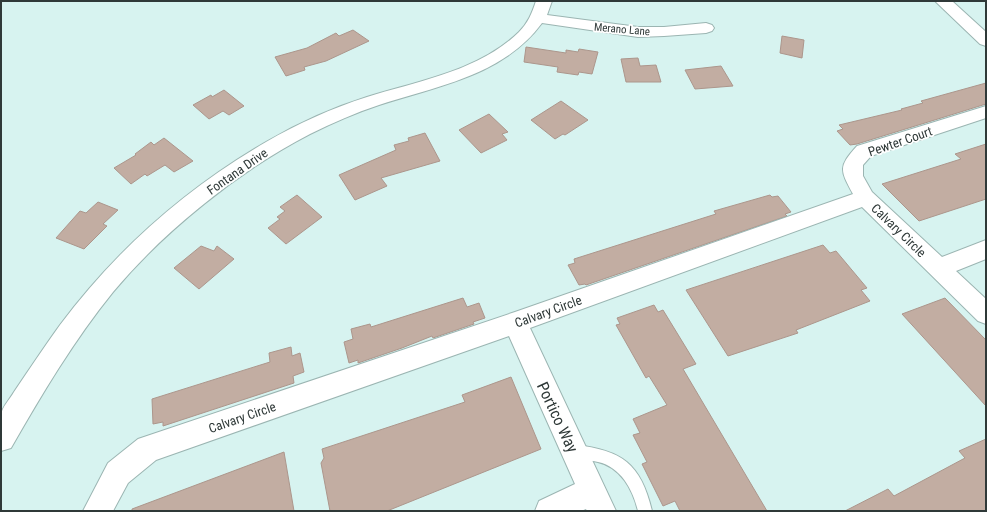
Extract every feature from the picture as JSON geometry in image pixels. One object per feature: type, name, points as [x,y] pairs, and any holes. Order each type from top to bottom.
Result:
[{"type":"street","points":[[943,1],[986,41]]},
{"type":"street","name":"Merano Lane","points":[[541,9],[604,29],[639,32],[670,32],[706,28]]},
{"type":"street","name":"Fontana Drive","points":[[1,438],[74,324],[103,286],[136,252],[185,208],[272,147],[304,130],[364,104],[453,77],[498,56],[530,29],[541,9]]},
{"type":"street","name":"Pewter Court","points":[[865,198],[853,176],[853,163],[864,151],[986,112]]},
{"type":"street","name":"Calvary Circle","points":[[97,511],[118,473],[148,449],[515,323],[865,198],[986,314]]},
{"type":"street","points":[[939,268],[986,249]]},
{"type":"street","name":"Portico Way","points":[[515,323],[598,501]]},
{"type":"street","points":[[549,511],[598,501]]},
{"type":"lane","points":[[574,452],[606,457],[624,467],[638,489],[645,511]]},
{"type":"building","points":[[353,30],[369,41],[326,61],[304,67],[305,70],[286,76],[275,57],[307,48],[336,33],[339,36]]},
{"type":"building","points":[[782,36],[804,40],[802,58],[780,53]]},
{"type":"building","points":[[526,47],[566,53],[566,50],[578,52],[579,49],[598,52],[592,74],[579,72],[578,75],[557,72],[558,67],[524,62]]},
{"type":"building","points":[[638,58],[640,66],[656,65],[661,82],[626,82],[621,59]]},
{"type":"building","points":[[721,66],[733,86],[695,89],[685,70]]},
{"type":"building","points":[[986,83],[986,104],[857,144],[850,145],[837,131],[843,129],[839,125],[902,110],[901,109],[923,103],[921,101]]},
{"type":"building","points":[[224,90],[244,106],[229,115],[223,111],[209,119],[193,105],[211,95],[212,97]]},
{"type":"building","points":[[561,101],[588,120],[565,135],[563,134],[555,139],[531,120]]},
{"type":"building","points":[[489,114],[508,132],[502,134],[507,140],[481,153],[459,130]]},
{"type":"building","points":[[425,133],[440,161],[381,178],[387,186],[355,200],[339,175],[396,150],[394,145],[409,141],[408,138]]},
{"type":"building","points":[[164,138],[193,161],[174,172],[165,165],[147,176],[145,174],[131,184],[114,168],[136,155],[135,154],[151,142],[154,145]]},
{"type":"building","points":[[986,144],[986,199],[919,221],[882,184],[961,159],[955,154]]},
{"type":"building","points":[[297,195],[322,217],[286,244],[268,228],[280,219],[277,217],[285,211],[280,207]]},
{"type":"building","points":[[770,195],[772,197],[778,196],[791,212],[785,214],[787,216],[586,285],[579,285],[568,265],[575,263],[574,259],[716,214],[714,211]]},
{"type":"building","points":[[98,202],[118,210],[103,224],[107,226],[84,249],[56,238],[80,211],[86,213]]},
{"type":"building","points":[[823,245],[830,253],[836,251],[867,288],[861,290],[870,301],[796,330],[798,333],[728,356],[686,290]]},
{"type":"building","points":[[201,246],[214,251],[217,246],[234,259],[199,289],[174,268]]},
{"type":"building","points":[[463,298],[467,307],[479,303],[485,318],[473,322],[474,324],[433,338],[432,336],[358,363],[358,360],[349,363],[344,342],[353,339],[351,329],[370,324],[371,327]]},
{"type":"building","points":[[945,298],[986,340],[986,406],[902,314]]},
{"type":"building","points":[[654,305],[658,312],[663,310],[696,364],[683,369],[767,511],[680,511],[675,501],[663,506],[642,464],[647,462],[633,435],[640,433],[633,419],[667,405],[649,376],[646,378],[616,325],[620,324],[617,318]]},
{"type":"building","points":[[291,347],[292,356],[300,353],[304,372],[293,376],[294,383],[163,426],[163,422],[153,424],[152,399],[270,362],[269,353]]},
{"type":"building","points":[[511,377],[541,449],[387,511],[330,511],[321,463],[324,458],[322,449],[465,402],[462,395]]},
{"type":"building","points":[[986,439],[986,511],[845,511],[888,489],[894,496],[965,458],[959,451]]},
{"type":"building","points":[[284,452],[294,511],[132,511],[132,509]]}]
